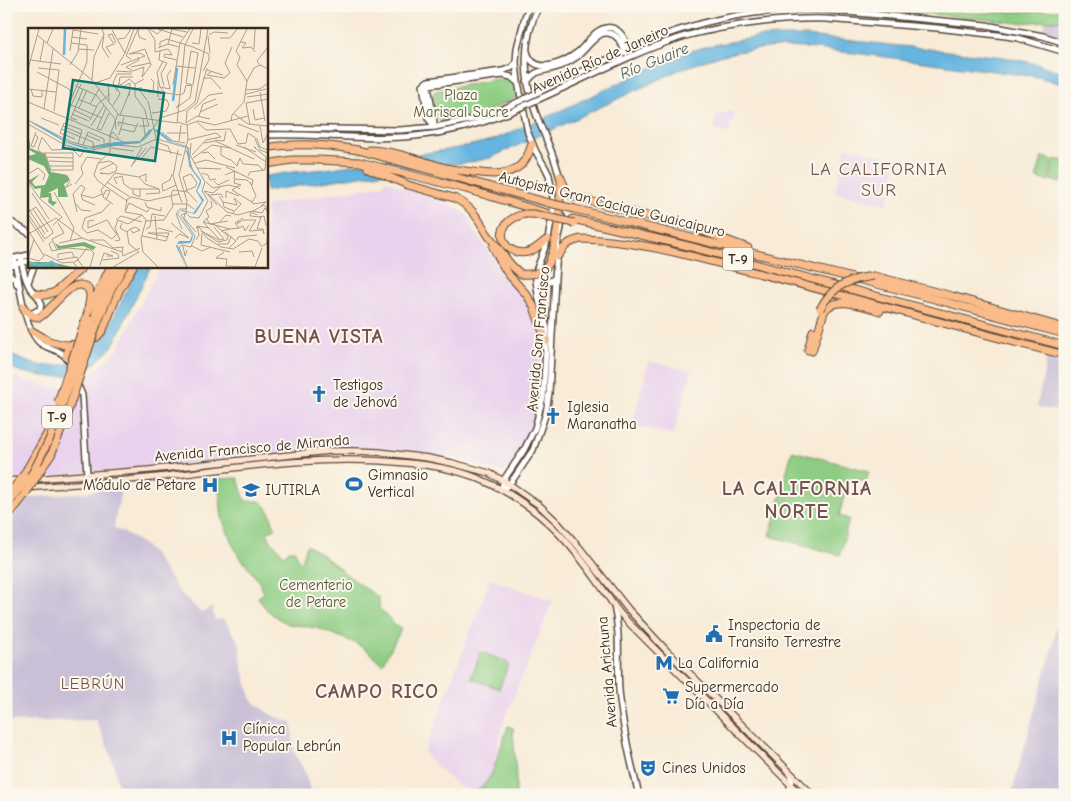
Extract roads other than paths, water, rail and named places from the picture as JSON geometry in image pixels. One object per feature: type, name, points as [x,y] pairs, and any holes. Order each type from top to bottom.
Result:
[{"type":"highway","points":[[382,153],[449,168],[488,174],[506,173],[517,169],[523,163],[532,144]]},
{"type":"highway","name":"Autopista Gran Cacique Guaicaipuro","points":[[268,148],[306,145],[334,146],[382,153],[434,172],[549,203],[897,289],[1065,334]]},
{"type":"highway","name":"Autopista Gran Cacique Guaicaipuro","points":[[268,164],[292,160],[356,162],[466,189],[574,221],[697,249],[1065,346]]},
{"type":"highway","points":[[356,162],[408,185],[454,198],[467,206],[476,215],[502,264],[527,295],[534,307],[546,341]]},
{"type":"highway","points":[[560,179],[567,192],[574,197],[694,228],[776,259]]},
{"type":"highway","points":[[488,235],[514,269],[522,274],[542,271],[547,268],[553,254],[558,223],[560,179]]},
{"type":"highway","points":[[548,239],[527,252],[516,252],[506,246],[502,235],[506,224],[513,218],[525,214],[574,221]]},
{"type":"highway","points":[[557,257],[565,246],[581,239],[633,244],[818,289],[1022,345]]},
{"type":"highway","points":[[37,294],[46,295],[55,292],[82,268]]},
{"type":"highway","name":"T-9","points":[[6,498],[23,476],[47,434],[88,312],[110,268]]},
{"type":"highway","name":"T-9","points":[[6,516],[12,512],[51,455],[64,423],[106,286],[116,268]]},
{"type":"highway","name":"T-9","points":[[6,506],[33,472],[50,438],[95,322],[123,268]]},
{"type":"highway","points":[[32,331],[53,342],[65,345],[89,342],[97,337],[132,268]]},
{"type":"highway","points":[[1065,328],[874,276],[852,280],[832,292],[820,309],[810,350],[826,308],[834,303],[842,302],[1065,355]]},
{"type":"highway","points":[[24,307],[36,317],[42,316],[69,288],[80,285],[87,287],[90,292],[88,312]]},
{"type":"highway","points":[[66,356],[66,351],[72,345]]},
{"type":"main road","name":"Avenida Francisco de Miranda","points":[[6,481],[88,475],[329,451],[355,451],[423,458],[452,463],[489,473],[548,512],[579,547],[628,610],[813,795]]},
{"type":"main road","name":"Avenida Francisco de Miranda","points":[[6,490],[323,459],[382,460],[439,467],[477,477],[521,501],[562,536],[575,550],[614,606],[631,625],[801,795]]},
{"type":"street","name":"Avenida San Francisco","points":[[502,490],[536,428],[543,397],[546,324],[539,300],[535,274],[548,239],[553,211],[552,190],[545,167],[532,144],[528,132],[518,82],[516,62],[518,44],[529,6]]},
{"type":"street","name":"Avenida San Francisco","points":[[506,483],[533,450],[546,413],[549,393],[558,241],[561,228],[563,198],[560,179],[549,142],[535,111],[527,82],[527,49],[539,6]]},
{"type":"street","name":"Avenida Río de Janeiro","points":[[549,91],[643,44],[676,32],[763,11],[826,10],[986,25],[1043,36],[1065,43]]},
{"type":"street","name":"Avenida Río de Janeiro","points":[[268,135],[368,138],[436,134],[468,127],[677,38],[767,20],[804,18],[983,33],[1018,38],[1065,52]]},
{"type":"street","points":[[527,49],[530,58],[539,66],[559,63],[579,50],[594,34],[602,29],[609,28],[616,29],[621,33],[620,50],[616,56]]},
{"type":"street","points":[[527,82],[541,70],[555,68],[572,60],[602,33],[612,34],[630,44],[643,44]]},
{"type":"street","points":[[621,38],[630,57]]},
{"type":"street","points":[[436,134],[423,85],[425,82],[502,71],[511,68],[516,62]]},
{"type":"street","points":[[418,128],[425,124],[430,116],[428,85],[503,75],[511,77],[518,82]]},
{"type":"street","name":"Avenida Río de Janeiro","points":[[268,128],[400,130],[435,127],[506,110]]},
{"type":"street","points":[[430,116],[444,125]]},
{"type":"street","points":[[415,136],[419,133],[430,131],[435,127]]},
{"type":"street","points":[[6,219],[28,232]]},
{"type":"street","points":[[6,266],[28,255]]},
{"type":"street","points":[[6,260],[28,261]]},
{"type":"street","points":[[18,260],[31,290],[37,294],[42,305],[38,311],[31,314],[28,323]]},
{"type":"street","points":[[18,260],[20,292]]},
{"type":"street","points":[[28,283],[33,268]]},
{"type":"street","points":[[6,272],[16,281],[28,323],[37,340],[41,344],[57,350],[66,356],[82,394],[90,483]]},
{"type":"street","points":[[535,274],[542,282],[549,282],[555,278]]},
{"type":"street","name":"Avenida Arichuna","points":[[614,606],[618,623],[619,686],[622,716],[626,742],[639,795]]},
{"type":"street","points":[[788,771],[792,778],[788,795]]},
{"type":"water","name":"Río Guaire","points":[[807,36],[1004,57],[1037,64],[1065,73],[1065,85],[1039,77],[862,54],[806,48],[778,47],[757,49],[715,57],[679,70],[490,158],[268,191],[268,176],[326,169],[458,148],[493,140],[688,52],[708,46],[758,37]]},
{"type":"water","points":[[138,268],[150,268],[112,347],[83,372],[53,377],[21,372],[6,365],[6,352],[34,364],[59,366],[82,356],[105,335]]},
{"type":"place","name":"Testigos de Jehová","points":[[319,394]]},
{"type":"place","name":"Iglesia Maranatha","points":[[553,416]]},
{"type":"place","name":"Gimnasio Vertical","points":[[354,484]]},
{"type":"place","name":"Módulo de Petare","points":[[210,485]]},
{"type":"place","name":"IUTIRLA","points":[[251,490]]},
{"type":"place","name":"Inspectoria de Transito Terrestre","points":[[714,634]]},
{"type":"place","name":"La California","points":[[664,663]]},
{"type":"place","name":"Supermercado Día a Día","points":[[671,696]]},
{"type":"place","name":"Clínica Popular Lebrún","points":[[229,738]]},
{"type":"place","name":"Cines Unidos","points":[[648,768]]},
{"type":"district","name":"LA CALIFORNIA SUR","points":[[879,179]]},
{"type":"district","name":"BUENA VISTA","points":[[319,336]]},
{"type":"district","name":"LA CALIFORNIA NORTE","points":[[797,500]]},
{"type":"district","name":"LEBRÚN","points":[[93,683]]},
{"type":"district","name":"CAMPO RICO","points":[[377,691]]},
{"type":"park label","name":"Plaza Mariscal Sucre","points":[[461,104]]},
{"type":"park label","name":"Cementerio de Petare","points":[[316,594]]}]
